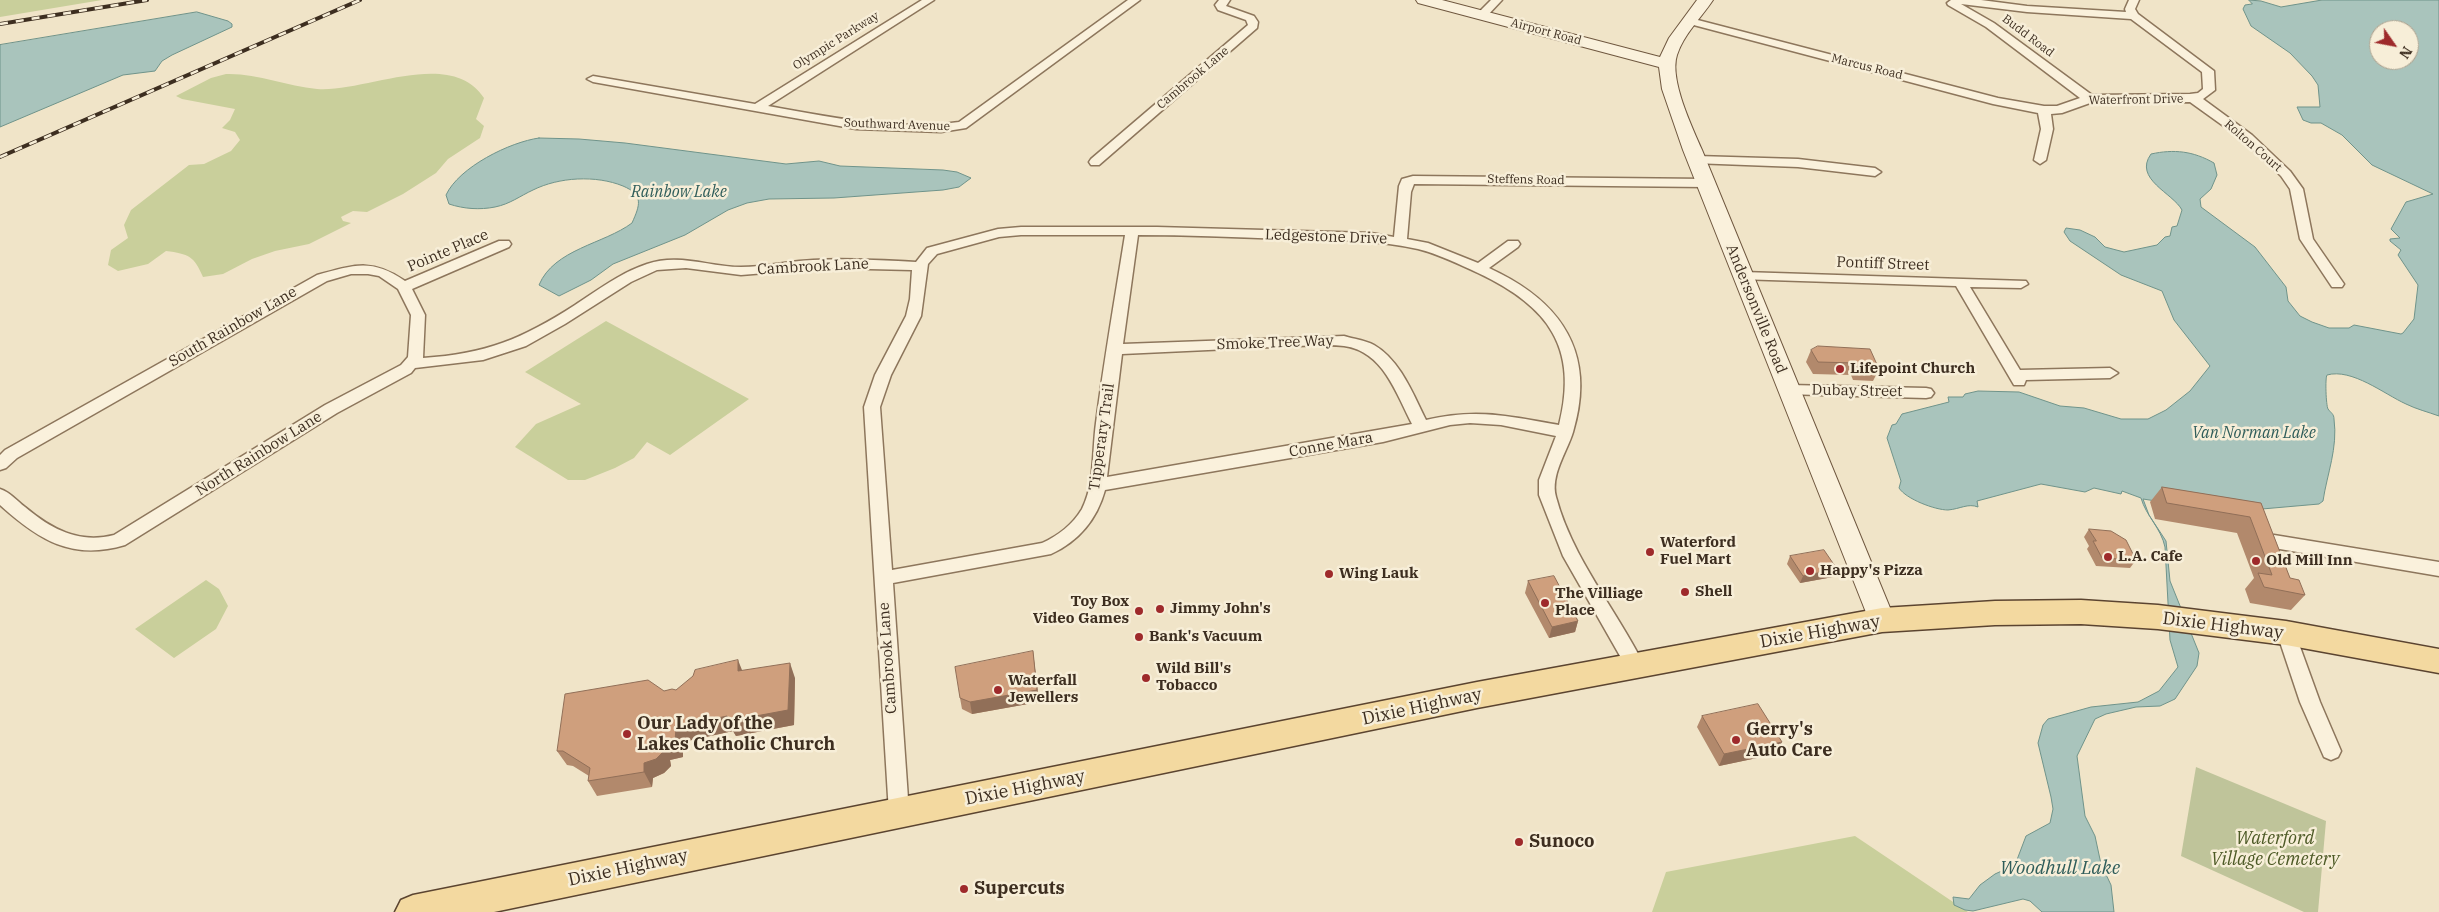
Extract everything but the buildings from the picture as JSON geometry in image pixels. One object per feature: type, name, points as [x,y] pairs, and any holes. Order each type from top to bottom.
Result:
[{"type":"main road","name":"Dixie Highway","points":[[413,912],[1635,666],[1882,620],[2014,613],[2081,612],[2158,617],[2286,633],[2439,661]]},
{"type":"street","name":"Olympic Parkway","points":[[758,107],[929,0]]},
{"type":"street","name":"Southward Avenue","points":[[593,79],[856,125],[956,127],[967,122],[1134,0]]},
{"type":"street","name":"Cambrook Lane","points":[[1095,162],[1253,26],[1250,18],[1222,8],[1220,5],[1225,0]]},
{"type":"street","name":"Airport Road","points":[[1424,0],[1667,64]]},
{"type":"street","points":[[1482,15],[1496,0]]},
{"type":"street","points":[[1667,64],[1670,51],[1705,0]]},
{"type":"street","name":"Budd Road","points":[[1948,0],[1990,25],[2089,99]]},
{"type":"street","points":[[1956,0],[2027,9],[2134,16]]},
{"type":"street","points":[[2134,0],[2130,9],[2134,16]]},
{"type":"street","name":"Waterfront Drive","points":[[2044,110],[2058,110],[2089,99],[2193,98],[2202,96],[2208,90],[2208,71],[2134,16]]},
{"type":"street","name":"Marcus Road","points":[[1690,21],[1997,101],[2044,110]]},
{"type":"street","name":"Andersonville Road","points":[[1667,64],[1668,76],[1697,160],[1882,620]]},
{"type":"street","name":"Rolton Court","points":[[2193,98],[2266,154],[2295,186],[2299,215],[2305,235],[2337,284]]},
{"type":"street","points":[[2040,160],[2046,129],[2044,110]]},
{"type":"street","points":[[1697,160],[1798,163],[1875,172]]},
{"type":"street","name":"Steffens Road","points":[[1400,241],[1404,210],[1404,191],[1407,182],[1413,180],[1706,183]]},
{"type":"street","name":"Ledgestone Drive","points":[[919,266],[932,252],[998,233],[1053,230],[1132,230],[1371,237],[1423,246],[1480,268],[1528,295],[1552,321],[1567,346],[1574,376],[1572,404],[1565,432],[1547,480],[1547,495],[1550,508],[1572,556],[1635,666]]},
{"type":"street","name":"Tipperary Trail","points":[[883,578],[1045,548],[1066,539],[1080,524],[1090,508],[1097,485],[1132,230]]},
{"type":"street","name":"Pointe Place","points":[[404,287],[504,244]]},
{"type":"street","points":[[1480,268],[1513,244]]},
{"type":"street","name":"Cambrook Lane","points":[[412,363],[460,361],[508,350],[554,324],[625,279],[656,265],[669,263],[720,270],[851,263],[919,266],[916,306],[911,323],[884,372],[872,407],[898,813]]},
{"type":"street","name":"South Rainbow Lane","points":[[0,464],[27,444],[322,278],[350,270],[383,272],[404,287],[418,315],[412,363]]},
{"type":"street","name":"Pontiff Street","points":[[1743,276],[2021,284]]},
{"type":"street","points":[[1961,283],[2017,378],[2110,373]]},
{"type":"street","name":"Smoke Tree Way","points":[[1115,350],[1294,341],[1344,341],[1367,347],[1382,357],[1396,377],[1403,395],[1412,406],[1421,426]]},
{"type":"street","name":"North Rainbow Lane","points":[[0,495],[44,531],[67,544],[107,546],[331,409],[397,375],[412,363]]},
{"type":"street","name":"Dubay Street","points":[[1788,390],[1926,392]]},
{"type":"street","name":"Conne Mara","points":[[1097,485],[1383,436],[1450,420],[1470,418],[1530,425],[1565,432]]},
{"type":"street","points":[[2274,542],[2439,569]]},
{"type":"street","points":[[2286,633],[2310,702],[2331,751]]},
{"type":"green space","points":[[0,0],[102,0],[0,17]]},
{"type":"green space","points":[[226,74],[249,75],[317,89],[358,85],[406,76],[429,74],[451,76],[469,83],[484,98],[476,119],[484,126],[480,138],[448,159],[436,173],[403,194],[367,212],[353,211],[341,217],[343,221],[351,223],[309,244],[275,251],[252,259],[223,274],[203,277],[197,264],[190,257],[166,251],[148,264],[118,271],[108,265],[111,250],[128,238],[124,225],[131,210],[189,165],[204,164],[231,151],[240,140],[235,132],[222,128],[230,120],[235,109],[182,99],[176,96],[211,78]]},
{"type":"green space","points":[[606,321],[749,399],[670,455],[647,442],[634,458],[615,468],[585,480],[568,480],[515,447],[536,424],[581,404],[525,372]]},
{"type":"green space","points":[[206,580],[219,589],[228,606],[216,629],[174,658],[135,629]]},
{"type":"green space","name":"Waterford Village Cemetery","points":[[2196,767],[2326,821],[2318,912],[2304,912],[2181,856]]},
{"type":"green space","points":[[1855,836],[1968,912],[1652,912],[1666,872]]},
{"type":"water","name":"Van Norman Lake","points":[[2249,0],[2261,1],[2281,7],[2322,0],[2439,0],[2439,416],[2397,400],[2357,378],[2337,374],[2327,375],[2327,402],[2328,409],[2334,417],[2335,440],[2323,501],[2319,504],[2262,509],[2207,509],[2143,499],[2149,515],[2166,541],[2170,581],[2199,653],[2197,666],[2175,699],[2160,706],[2136,707],[2106,714],[2095,719],[2077,756],[2085,816],[2095,836],[2101,864],[2111,885],[2114,912],[2042,912],[2030,901],[2023,899],[1973,911],[1965,910],[1954,905],[1953,897],[1969,899],[1980,885],[1995,874],[2015,865],[2026,836],[2050,823],[2053,809],[2038,743],[2043,725],[2048,719],[2091,707],[2138,702],[2159,691],[2178,667],[2170,640],[2165,547],[2163,540],[2146,511],[2141,498],[2122,491],[2121,494],[2094,488],[2085,492],[2041,484],[1977,501],[1978,507],[1967,506],[1948,510],[1921,503],[1908,496],[1899,488],[1901,481],[1887,438],[1892,425],[1896,424],[1902,414],[1949,402],[1948,397],[1963,397],[1965,394],[1978,391],[2019,392],[2060,406],[2084,408],[2121,419],[2148,419],[2166,410],[2190,391],[2210,366],[2174,320],[2162,291],[2121,275],[2070,241],[2064,232],[2066,228],[2080,230],[2095,237],[2105,247],[2124,252],[2157,245],[2165,237],[2170,236],[2172,227],[2177,226],[2182,210],[2156,185],[2147,171],[2147,163],[2151,154],[2183,152],[2199,156],[2214,163],[2217,175],[2211,189],[2200,199],[2201,207],[2255,247],[2286,287],[2288,301],[2300,316],[2329,328],[2349,328],[2354,325],[2401,334],[2414,319],[2418,285],[2398,255],[2401,250],[2390,241],[2390,239],[2400,238],[2391,229],[2406,202],[2433,194],[2372,165],[2342,135],[2321,123],[2311,123],[2303,120],[2297,107],[2320,107],[2318,85],[2290,53],[2251,26],[2243,9],[2245,5],[2252,4]]},
{"type":"water","points":[[197,12],[228,21],[232,24],[232,27],[172,55],[162,61],[155,71],[123,75],[0,127],[0,45]]},
{"type":"water","name":"Rainbow Lake","points":[[539,138],[625,143],[786,164],[819,161],[840,166],[943,170],[957,172],[971,178],[959,187],[943,190],[834,198],[769,199],[747,203],[728,210],[685,235],[613,264],[591,280],[559,296],[539,285],[546,273],[568,255],[632,223],[637,211],[638,201],[630,189],[601,180],[566,180],[543,186],[500,206],[478,209],[449,204],[446,195],[462,175],[486,157],[527,140]]},
{"type":"railway","points":[[0,24],[147,0]]},
{"type":"railway","points":[[0,157],[360,0]]},
{"type":"place","name":"Lifepoint Church","points":[[1840,369]]},
{"type":"place","name":"Waterford Fuel Mart","points":[[1650,552]]},
{"type":"place","name":"L.A. Cafe","points":[[2108,557]]},
{"type":"place","name":"Old Mill Inn","points":[[2256,561]]},
{"type":"place","name":"Happy's Pizza","points":[[1810,571]]},
{"type":"place","name":"Wing Lauk","points":[[1329,574]]},
{"type":"place","name":"Shell","points":[[1685,592]]},
{"type":"place","name":"The Villiage Place","points":[[1545,603]]},
{"type":"place","name":"Jimmy John's","points":[[1160,609]]},
{"type":"place","name":"Toy Box Video Games","points":[[1139,611]]},
{"type":"place","name":"Bank's Vacuum","points":[[1139,637]]},
{"type":"place","name":"Wild Bill's Tobacco","points":[[1146,678]]},
{"type":"place","name":"Waterfall Jewellers","points":[[998,690]]},
{"type":"place","name":"Our Lady of the Lakes Catholic Church","points":[[627,734]]},
{"type":"place","name":"Gerry's Auto Care","points":[[1736,740]]},
{"type":"place","name":"Sunoco","points":[[1519,842]]},
{"type":"place","name":"Supercuts","points":[[964,889]]},
{"type":"water label","name":"Woodhull Lake","points":[[2060,869]]}]
